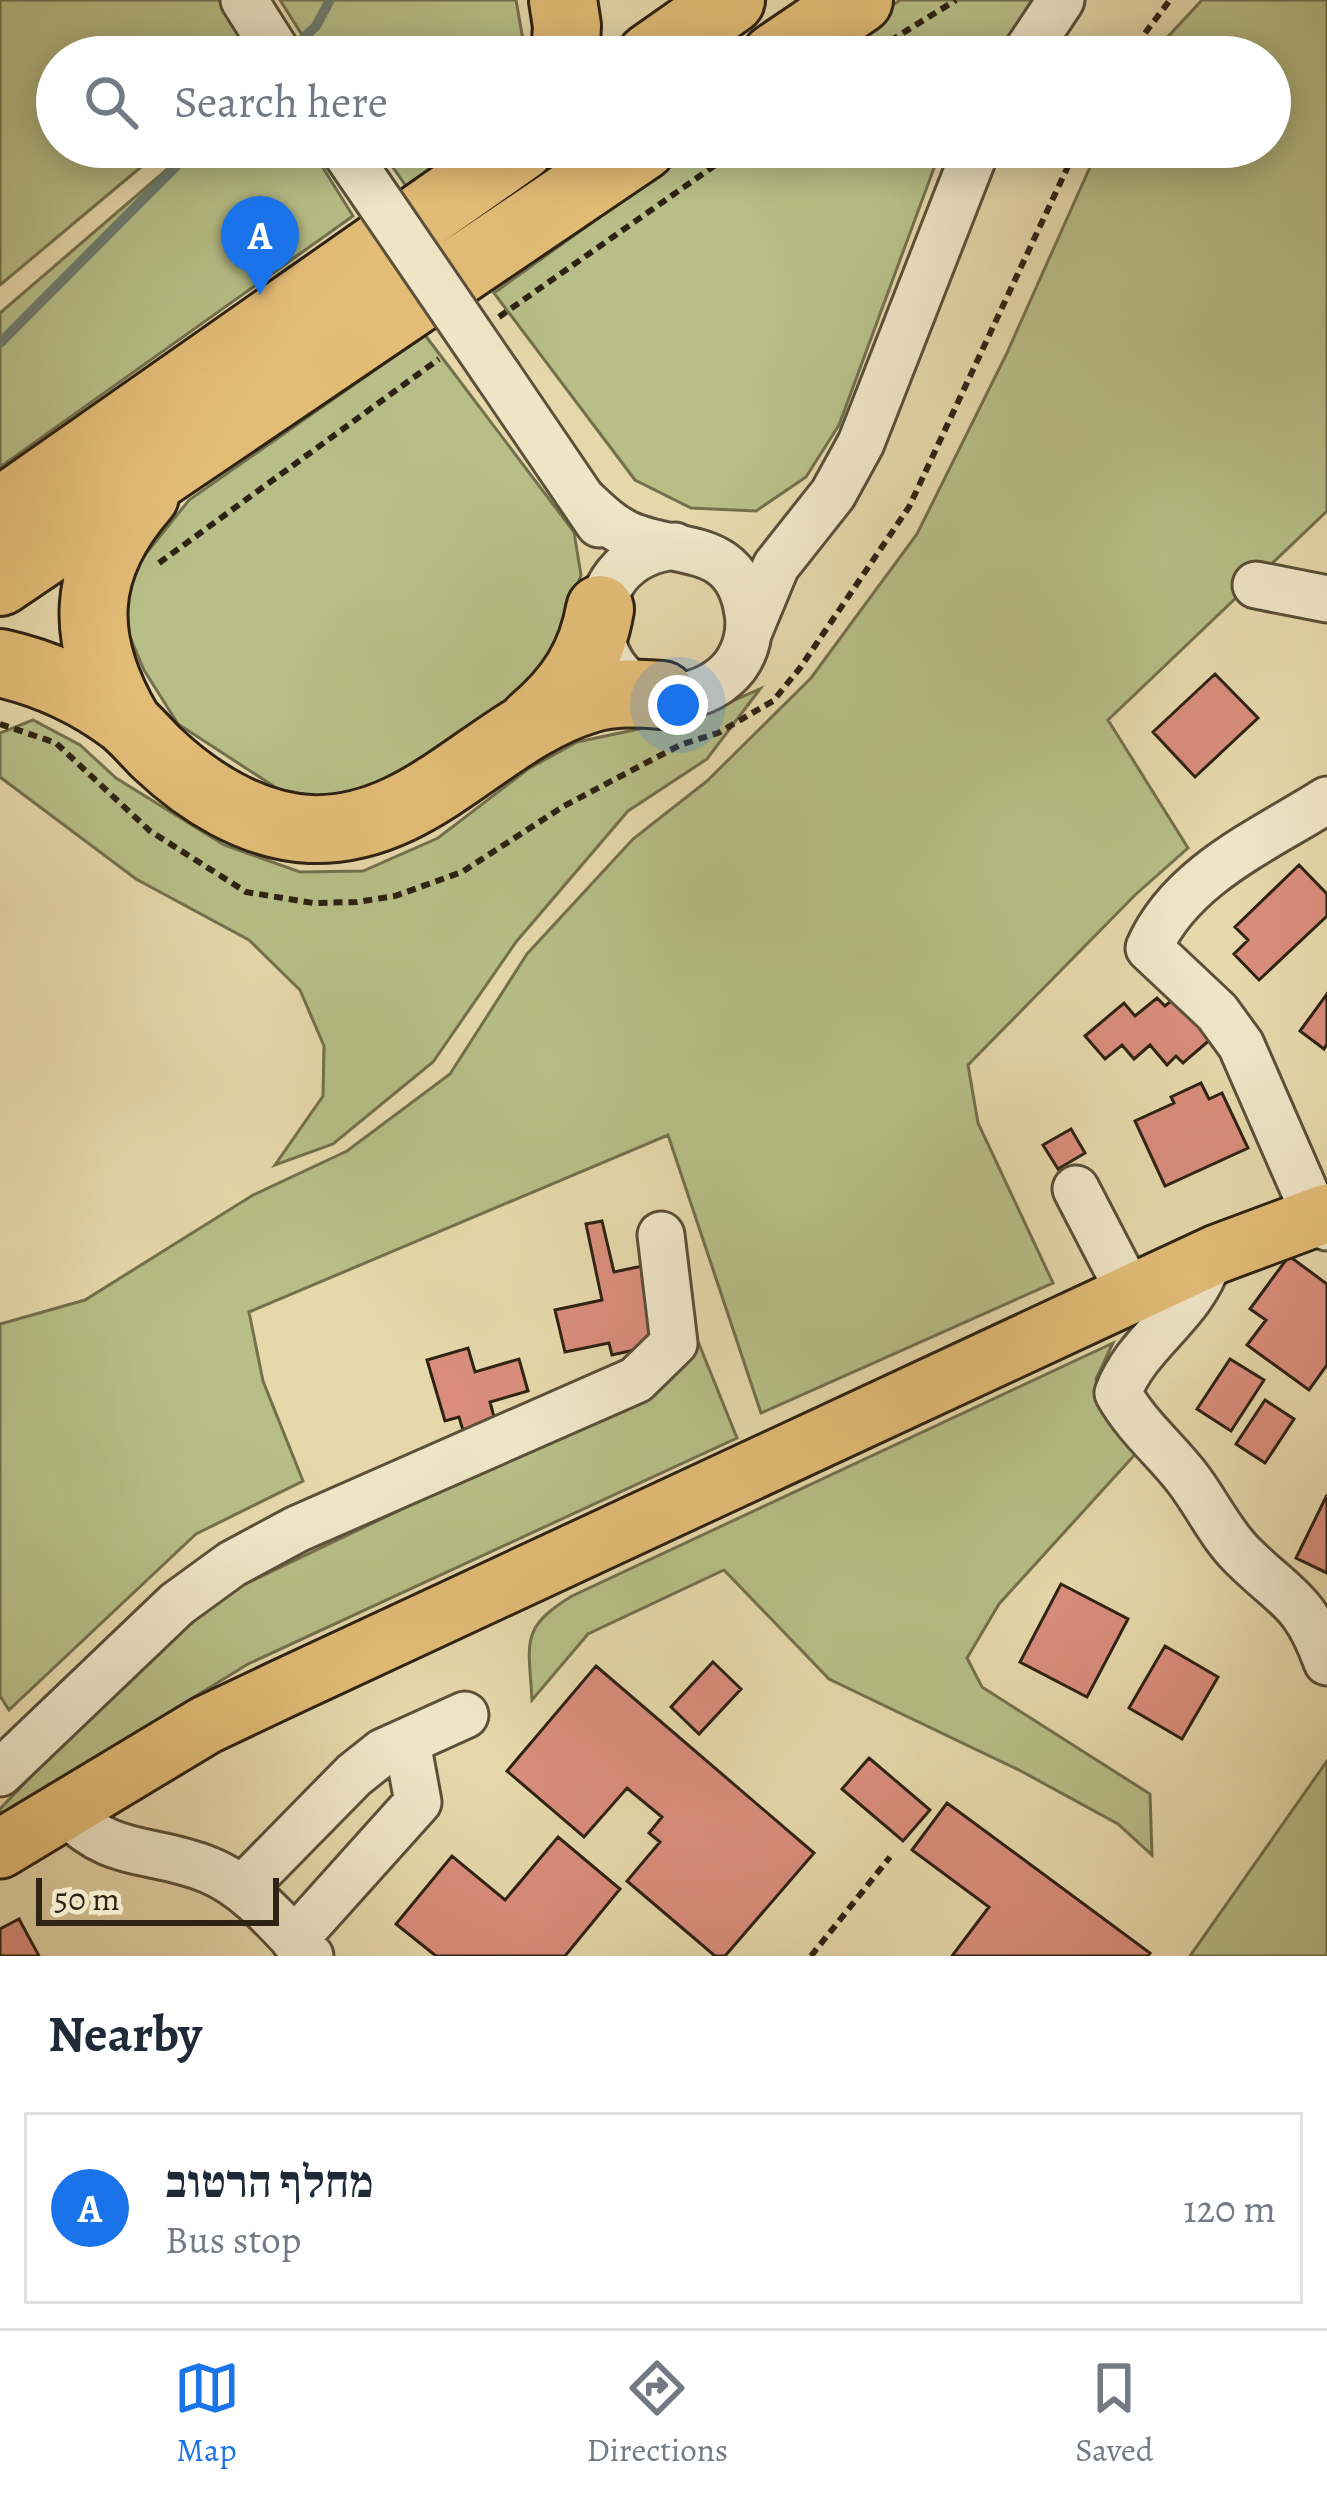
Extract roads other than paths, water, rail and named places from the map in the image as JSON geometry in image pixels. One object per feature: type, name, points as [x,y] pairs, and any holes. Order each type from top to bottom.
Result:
[{"type":"highway","points":[[563,0],[566,36]]},
{"type":"highway","points":[[680,36],[731,0]]},
{"type":"highway","points":[[836,36],[871,24]]},
{"type":"highway","points":[[0,512],[490,168]]},
{"type":"highway","points":[[0,582],[611,168]]},
{"type":"highway","points":[[128,723],[100,667],[92,612],[99,573],[116,535],[155,484],[184,457]]},
{"type":"highway","points":[[514,737],[578,672],[591,648],[602,603]]},
{"type":"highway","points":[[0,663],[63,684],[128,723],[217,799],[278,825],[310,829],[374,820],[408,807],[549,716],[590,699],[662,695]]},
{"type":"main road","points":[[0,1850],[206,1725],[1209,1258],[1323,1219]]},
{"type":"street","points":[[1037,36],[1061,0]]},
{"type":"street","points":[[355,168],[599,525],[607,552],[602,643],[612,664],[628,681],[662,695],[685,695],[717,683],[740,656],[771,575],[841,482],[861,443],[969,168]]},
{"type":"street","points":[[584,500],[626,534],[686,548],[720,562],[736,579],[746,600],[748,634]]},
{"type":"street","points":[[602,603],[614,576],[631,560],[652,550],[763,551],[786,544],[805,530]]},
{"type":"street","points":[[1256,585],[1327,599]]},
{"type":"street","points":[[1323,1219],[1241,1045],[1217,1012],[1149,948],[1158,927],[1205,878],[1256,841],[1327,800]]},
{"type":"street","points":[[1076,1189],[1131,1295]]},
{"type":"street","points":[[0,1773],[177,1604],[232,1564],[297,1529],[637,1380],[656,1365],[674,1342],[661,1235]]},
{"type":"street","points":[[1209,1258],[1202,1284],[1148,1345],[1118,1393],[1135,1422],[1189,1480],[1239,1552],[1289,1594],[1311,1620],[1327,1662]]},
{"type":"street","points":[[242,1889],[354,1775],[383,1752],[465,1715]]},
{"type":"street","points":[[63,1809],[87,1834],[109,1845],[213,1871],[242,1889],[302,1948],[418,1802],[407,1742]]},
{"type":"waterway","points":[[306,36],[330,0]]},
{"type":"waterway","points":[[0,343],[174,168]]},
{"type":"place","name":"מחלף הרטוב","points":[[260,295]]}]
